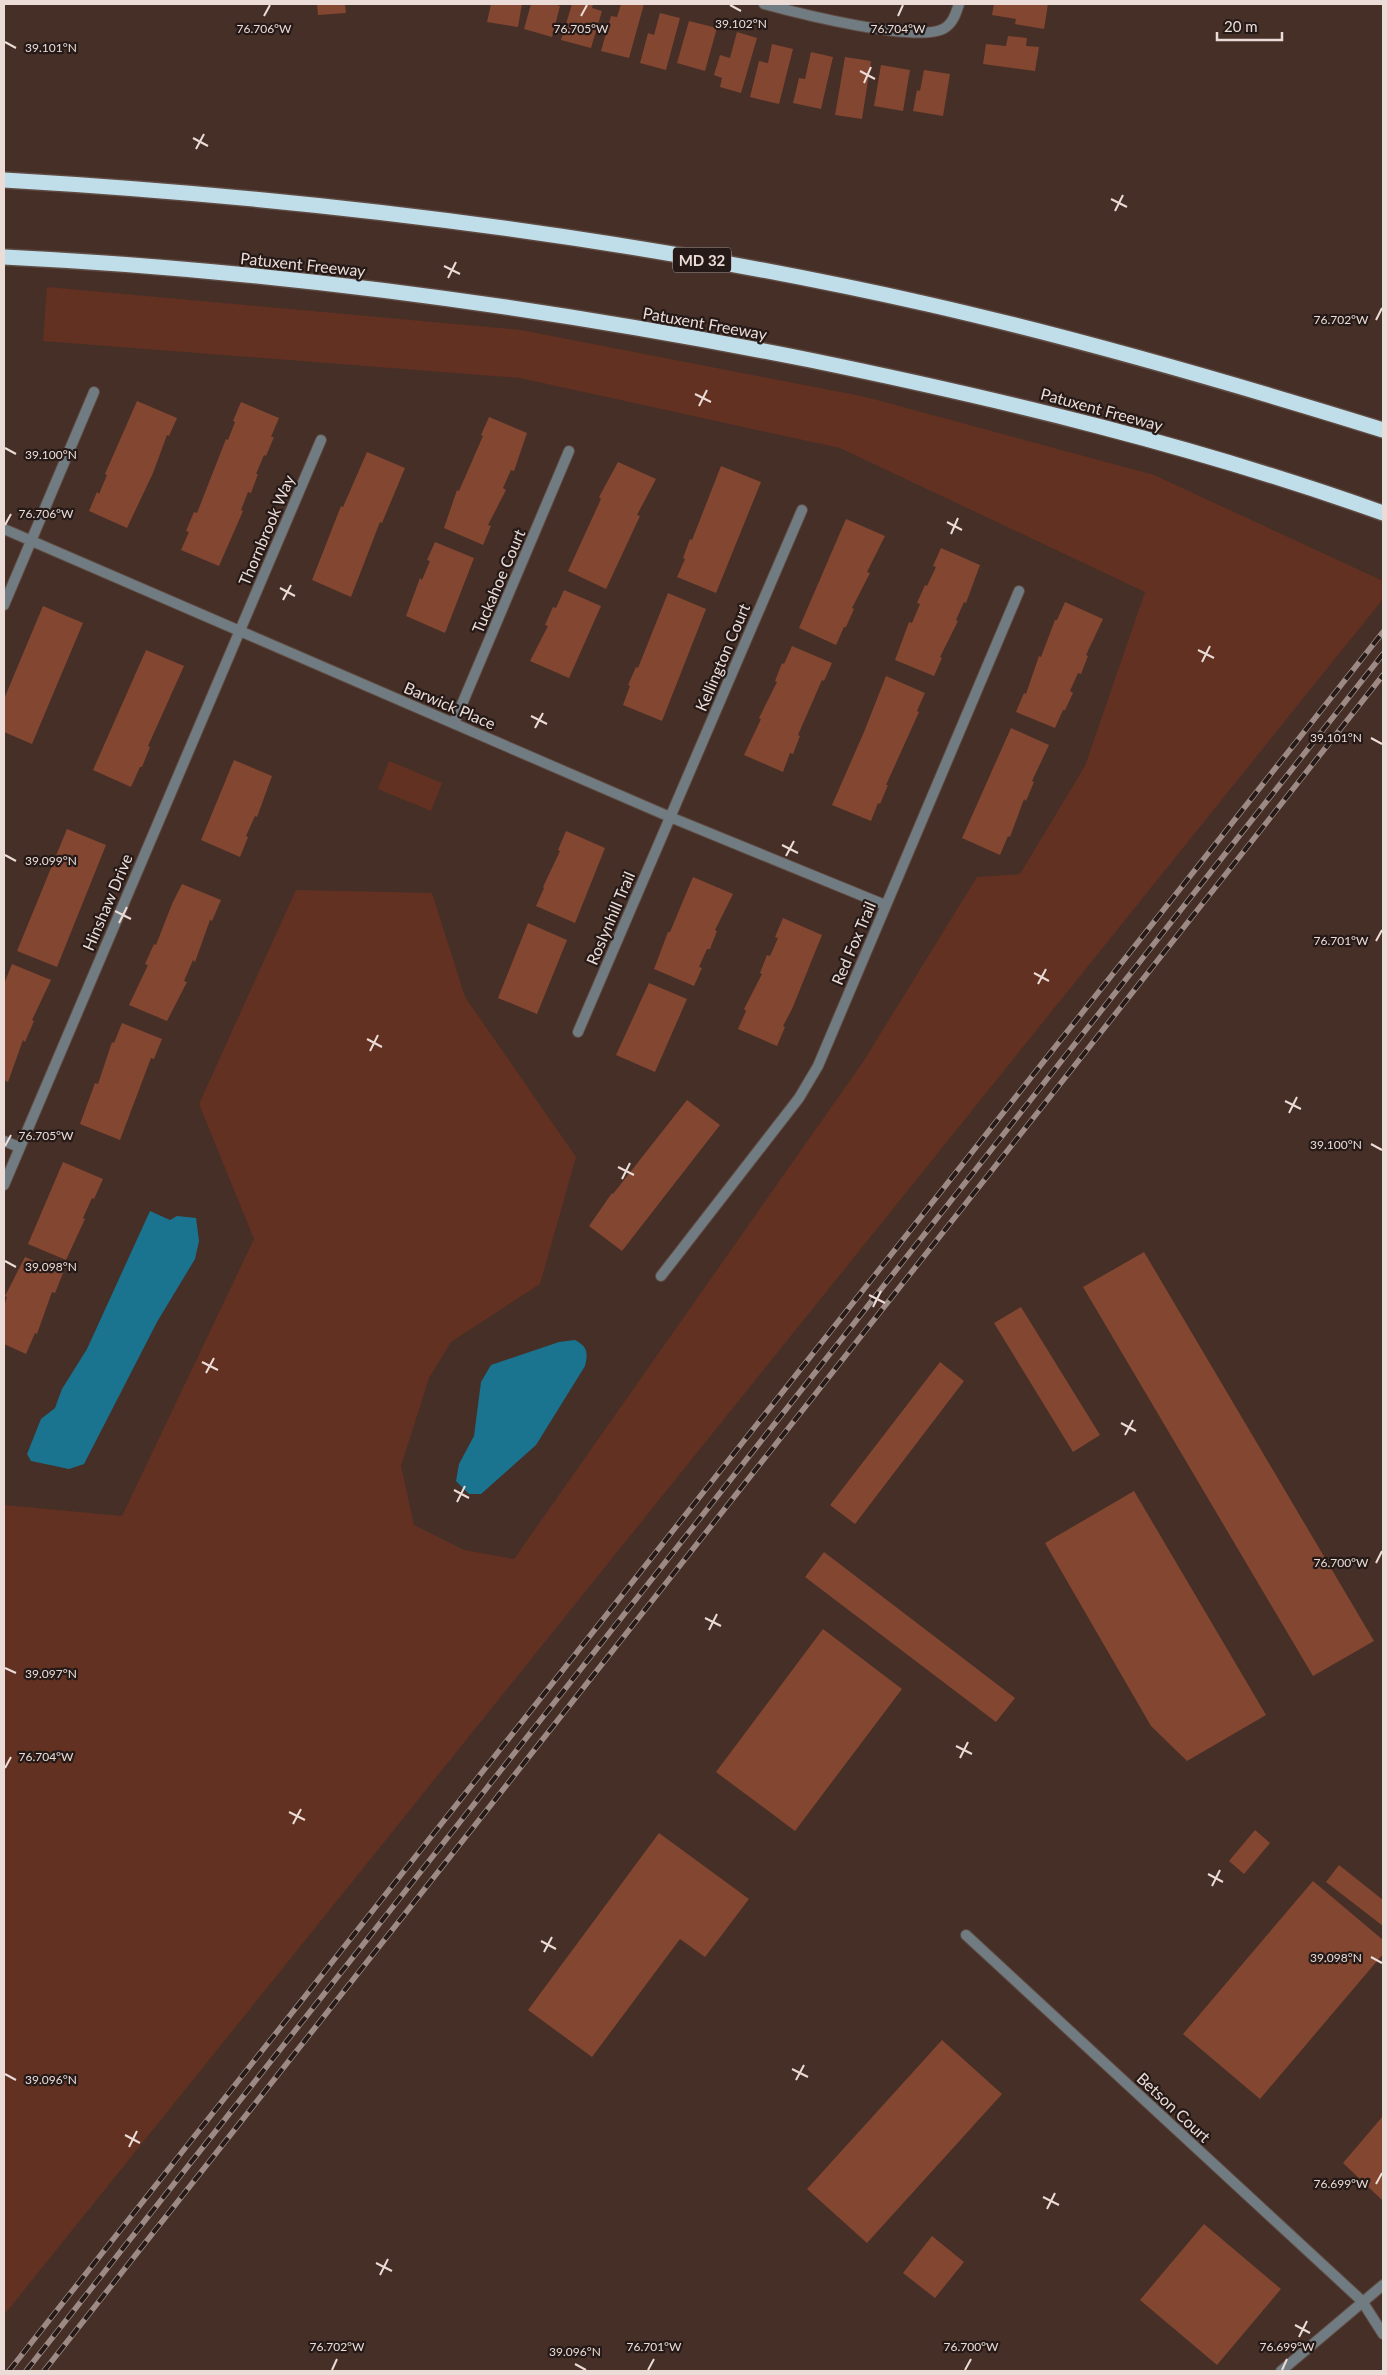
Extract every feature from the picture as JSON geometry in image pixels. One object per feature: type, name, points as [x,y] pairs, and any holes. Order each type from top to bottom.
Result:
[{"type":"highway","name":"MD 32","points":[[4,180],[186,192],[349,208],[534,233],[738,266],[926,304],[1062,337],[1222,380],[1383,430]]},
{"type":"highway","name":"Patuxent Freeway","points":[[4,256],[177,268],[338,284],[519,309],[724,343],[906,380],[1042,411],[1194,452],[1383,513]]},
{"type":"street","points":[[764,4],[819,19],[915,33],[932,33],[944,28],[954,18],[959,4]]},
{"type":"street","points":[[4,605],[94,392]]},
{"type":"street","name":"Thornbrook Way","points":[[239,631],[321,440]]},
{"type":"street","name":"Tuckahoe Court","points":[[454,723],[569,451]]},
{"type":"street","name":"Kellington Court","points":[[670,816],[802,510]]},
{"type":"street","name":"Barwick Place","points":[[4,529],[670,816],[885,905]]},
{"type":"street","name":"Red Fox Trail","points":[[661,1276],[799,1098],[818,1066],[1019,591]]},
{"type":"street","name":"Hinshaw Drive","points":[[4,1185],[239,631]]},
{"type":"street","name":"Roslynhill Trail","points":[[578,1032],[670,816]]},
{"type":"street","points":[[4,1141],[19,1148]]},
{"type":"street","name":"Betson Court","points":[[966,1935],[1362,2301],[1383,2334]]},
{"type":"street","points":[[1281,2371],[1383,2285]]},
{"type":"shaded area","points":[[47,287],[521,330],[866,397],[1154,475],[1383,581],[1383,599],[4,2315],[4,1505],[122,1516],[254,1239],[199,1104],[296,890],[432,893],[465,997],[576,1157],[540,1284],[451,1342],[429,1378],[401,1466],[414,1525],[464,1550],[514,1559],[863,1062],[977,877],[1020,874],[1085,766],[1145,592],[840,448],[520,378],[43,341]]},
{"type":"shaded area","points":[[389,761],[442,783],[431,811],[378,789]]},
{"type":"water","points":[[150,1211],[170,1220],[177,1216],[196,1218],[199,1241],[195,1259],[157,1322],[84,1464],[69,1469],[31,1461],[27,1454],[41,1419],[55,1408],[62,1389],[87,1349]]},
{"type":"water","points":[[575,1340],[585,1348],[587,1357],[585,1366],[536,1445],[481,1494],[469,1494],[456,1481],[459,1464],[474,1436],[481,1382],[491,1365],[559,1342]]},
{"type":"building","points":[[317,4],[345,4],[346,13],[318,15]]},
{"type":"building","points":[[491,4],[522,4],[518,27],[487,22]]},
{"type":"building","points":[[531,4],[553,4],[560,6],[552,37],[524,29]]},
{"type":"building","points":[[572,4],[593,4],[592,8],[602,11],[591,48],[561,40]]},
{"type":"building","points":[[621,4],[644,4],[629,58],[601,51],[611,16],[617,17]]},
{"type":"building","points":[[994,4],[1048,4],[1044,29],[1015,24],[1016,19],[992,15]]},
{"type":"building","points":[[660,13],[680,18],[666,70],[640,63],[648,33],[654,35]]},
{"type":"building","points":[[689,21],[717,28],[705,71],[677,63]]},
{"type":"building","points":[[737,32],[757,38],[741,93],[720,87],[722,78],[714,75],[720,55],[730,58]]},
{"type":"building","points":[[1008,36],[1027,38],[1026,46],[1039,47],[1035,71],[983,64],[986,44],[1006,46]]},
{"type":"building","points":[[772,44],[793,49],[779,104],[750,97],[759,61],[768,63]]},
{"type":"building","points":[[811,52],[833,57],[821,109],[793,103],[799,78],[805,79]]},
{"type":"building","points":[[845,57],[871,61],[862,119],[835,115]]},
{"type":"building","points":[[881,65],[910,70],[903,111],[874,106]]},
{"type":"building","points":[[924,70],[950,74],[943,116],[913,111],[917,90],[920,91]]},
{"type":"building","points":[[137,401],[177,418],[169,436],[167,435],[153,473],[127,528],[89,511],[97,492],[99,494],[107,475],[105,474]]},
{"type":"building","points":[[241,402],[279,418],[271,437],[274,437],[256,474],[258,474],[251,493],[248,492],[241,510],[243,511],[219,566],[181,550],[189,532],[186,531],[194,512],[197,513],[226,439],[228,440]]},
{"type":"building","points":[[489,417],[527,433],[514,471],[511,470],[503,488],[506,490],[488,525],[491,526],[483,545],[444,528],[457,490],[459,491],[483,436],[481,435]]},
{"type":"building","points":[[367,452],[405,468],[382,523],[380,522],[351,597],[312,580],[341,506],[343,507]]},
{"type":"building","points":[[618,462],[656,479],[637,515],[640,516],[606,589],[568,571],[601,499],[599,497]]},
{"type":"building","points":[[721,466],[761,482],[716,593],[677,577],[685,559],[683,558],[690,539],[692,540]]},
{"type":"building","points":[[846,519],[885,536],[867,572],[870,573],[852,608],[854,609],[846,627],[844,627],[836,645],[799,628]]},
{"type":"building","points":[[435,542],[474,558],[445,633],[406,616],[420,578],[422,580],[430,561],[427,560]]},
{"type":"building","points":[[941,548],[980,565],[966,603],[964,602],[956,620],[958,621],[940,657],[942,658],[934,676],[895,660],[909,622],[912,623],[920,604],[917,603],[936,567],[933,566]]},
{"type":"building","points":[[564,590],[601,606],[569,678],[530,661],[548,626],[545,625],[553,607],[556,608]]},
{"type":"building","points":[[668,593],[706,609],[662,721],[623,705],[630,686],[628,685],[636,667],[638,668]]},
{"type":"building","points":[[1065,602],[1103,619],[1086,655],[1088,656],[1081,674],[1078,673],[1070,691],[1073,693],[1055,728],[1016,712],[1024,693],[1026,694],[1039,656],[1041,657],[1055,620],[1057,620]]},
{"type":"building","points":[[43,606],[83,623],[32,744],[4,732],[4,699]]},
{"type":"building","points":[[792,646],[832,663],[824,681],[822,680],[798,735],[800,736],[793,754],[790,753],[783,772],[744,755],[761,719],[759,718],[777,682],[775,681],[782,663],[784,664]]},
{"type":"building","points":[[146,650],[184,666],[148,746],[150,747],[142,767],[140,767],[131,787],[93,770]]},
{"type":"building","points":[[886,676],[925,693],[917,711],[919,712],[871,821],[832,805]]},
{"type":"building","points":[[1011,728],[1049,745],[1032,781],[1034,782],[1026,801],[1024,799],[1010,837],[1008,836],[1000,855],[962,838]]},
{"type":"building","points":[[234,760],[272,776],[257,817],[255,816],[246,836],[248,837],[240,857],[201,840]]},
{"type":"building","points":[[67,829],[106,845],[57,967],[17,951]]},
{"type":"building","points":[[566,831],[605,848],[575,923],[536,906],[560,851],[558,850]]},
{"type":"building","points":[[693,877],[733,894],[715,930],[717,931],[710,949],[707,949],[699,967],[702,968],[694,986],[654,969],[668,932],[670,932]]},
{"type":"building","points":[[182,884],[221,900],[212,921],[210,920],[195,962],[193,960],[184,981],[187,982],[167,1021],[129,1005],[148,965],[145,964],[154,944],[156,945]]},
{"type":"building","points":[[783,918],[822,935],[792,1009],[783,1026],[785,1027],[777,1046],[738,1029],[746,1011],[744,1009],[762,974],[760,973],[767,955],[770,956],[778,938],[775,937]]},
{"type":"building","points":[[528,923],[567,940],[537,1014],[498,998]]},
{"type":"building","points":[[12,964],[51,980],[32,1020],[34,1021],[25,1042],[23,1040],[8,1082],[4,1080],[4,984]]},
{"type":"building","points":[[649,983],[687,999],[655,1072],[616,1055]]},
{"type":"building","points":[[122,1023],[162,1039],[154,1059],[151,1058],[120,1140],[80,1124],[95,1083],[98,1084],[112,1042],[114,1043]]},
{"type":"building","points":[[687,1100],[720,1125],[622,1251],[589,1226],[612,1193]]},
{"type":"building","points":[[63,1162],[103,1179],[94,1199],[92,1198],[83,1218],[85,1219],[66,1260],[28,1244]]},
{"type":"building","points":[[1144,1252],[1374,1641],[1313,1676],[1083,1287]]},
{"type":"building","points":[[25,1257],[63,1273],[55,1293],[52,1292],[37,1334],[35,1333],[26,1354],[4,1344],[4,1306],[7,1297],[5,1296]]},
{"type":"building","points":[[1021,1307],[1100,1435],[1073,1452],[994,1323]]},
{"type":"building","points":[[940,1362],[964,1381],[855,1524],[830,1505]]},
{"type":"building","points":[[1134,1491],[1266,1715],[1187,1761],[1151,1726],[1045,1543]]},
{"type":"building","points":[[824,1552],[1015,1698],[996,1722],[805,1577]]},
{"type":"building","points":[[823,1629],[902,1689],[795,1831],[716,1772]]},
{"type":"building","points":[[1255,1830],[1270,1843],[1244,1874],[1229,1861]]},
{"type":"building","points":[[659,1833],[749,1899],[705,1957],[680,1939],[592,2057],[528,2010]]},
{"type":"building","points":[[1339,1865],[1383,1900],[1383,1926],[1326,1882]]},
{"type":"building","points":[[1313,1881],[1383,1940],[1383,1954],[1260,2099],[1183,2034]]},
{"type":"building","points":[[942,2040],[1002,2094],[867,2243],[807,2189]]},
{"type":"building","points":[[1383,2116],[1383,2201],[1343,2163]]},
{"type":"building","points":[[1204,2224],[1281,2289],[1217,2365],[1140,2300]]},
{"type":"building","points":[[932,2236],[964,2262],[935,2298],[903,2273]]},
{"type":"railway","points":[[9,2371],[1383,632]]},
{"type":"railway","points":[[26,2371],[1383,654]]},
{"type":"railway","points":[[44,2371],[1383,675]]}]
